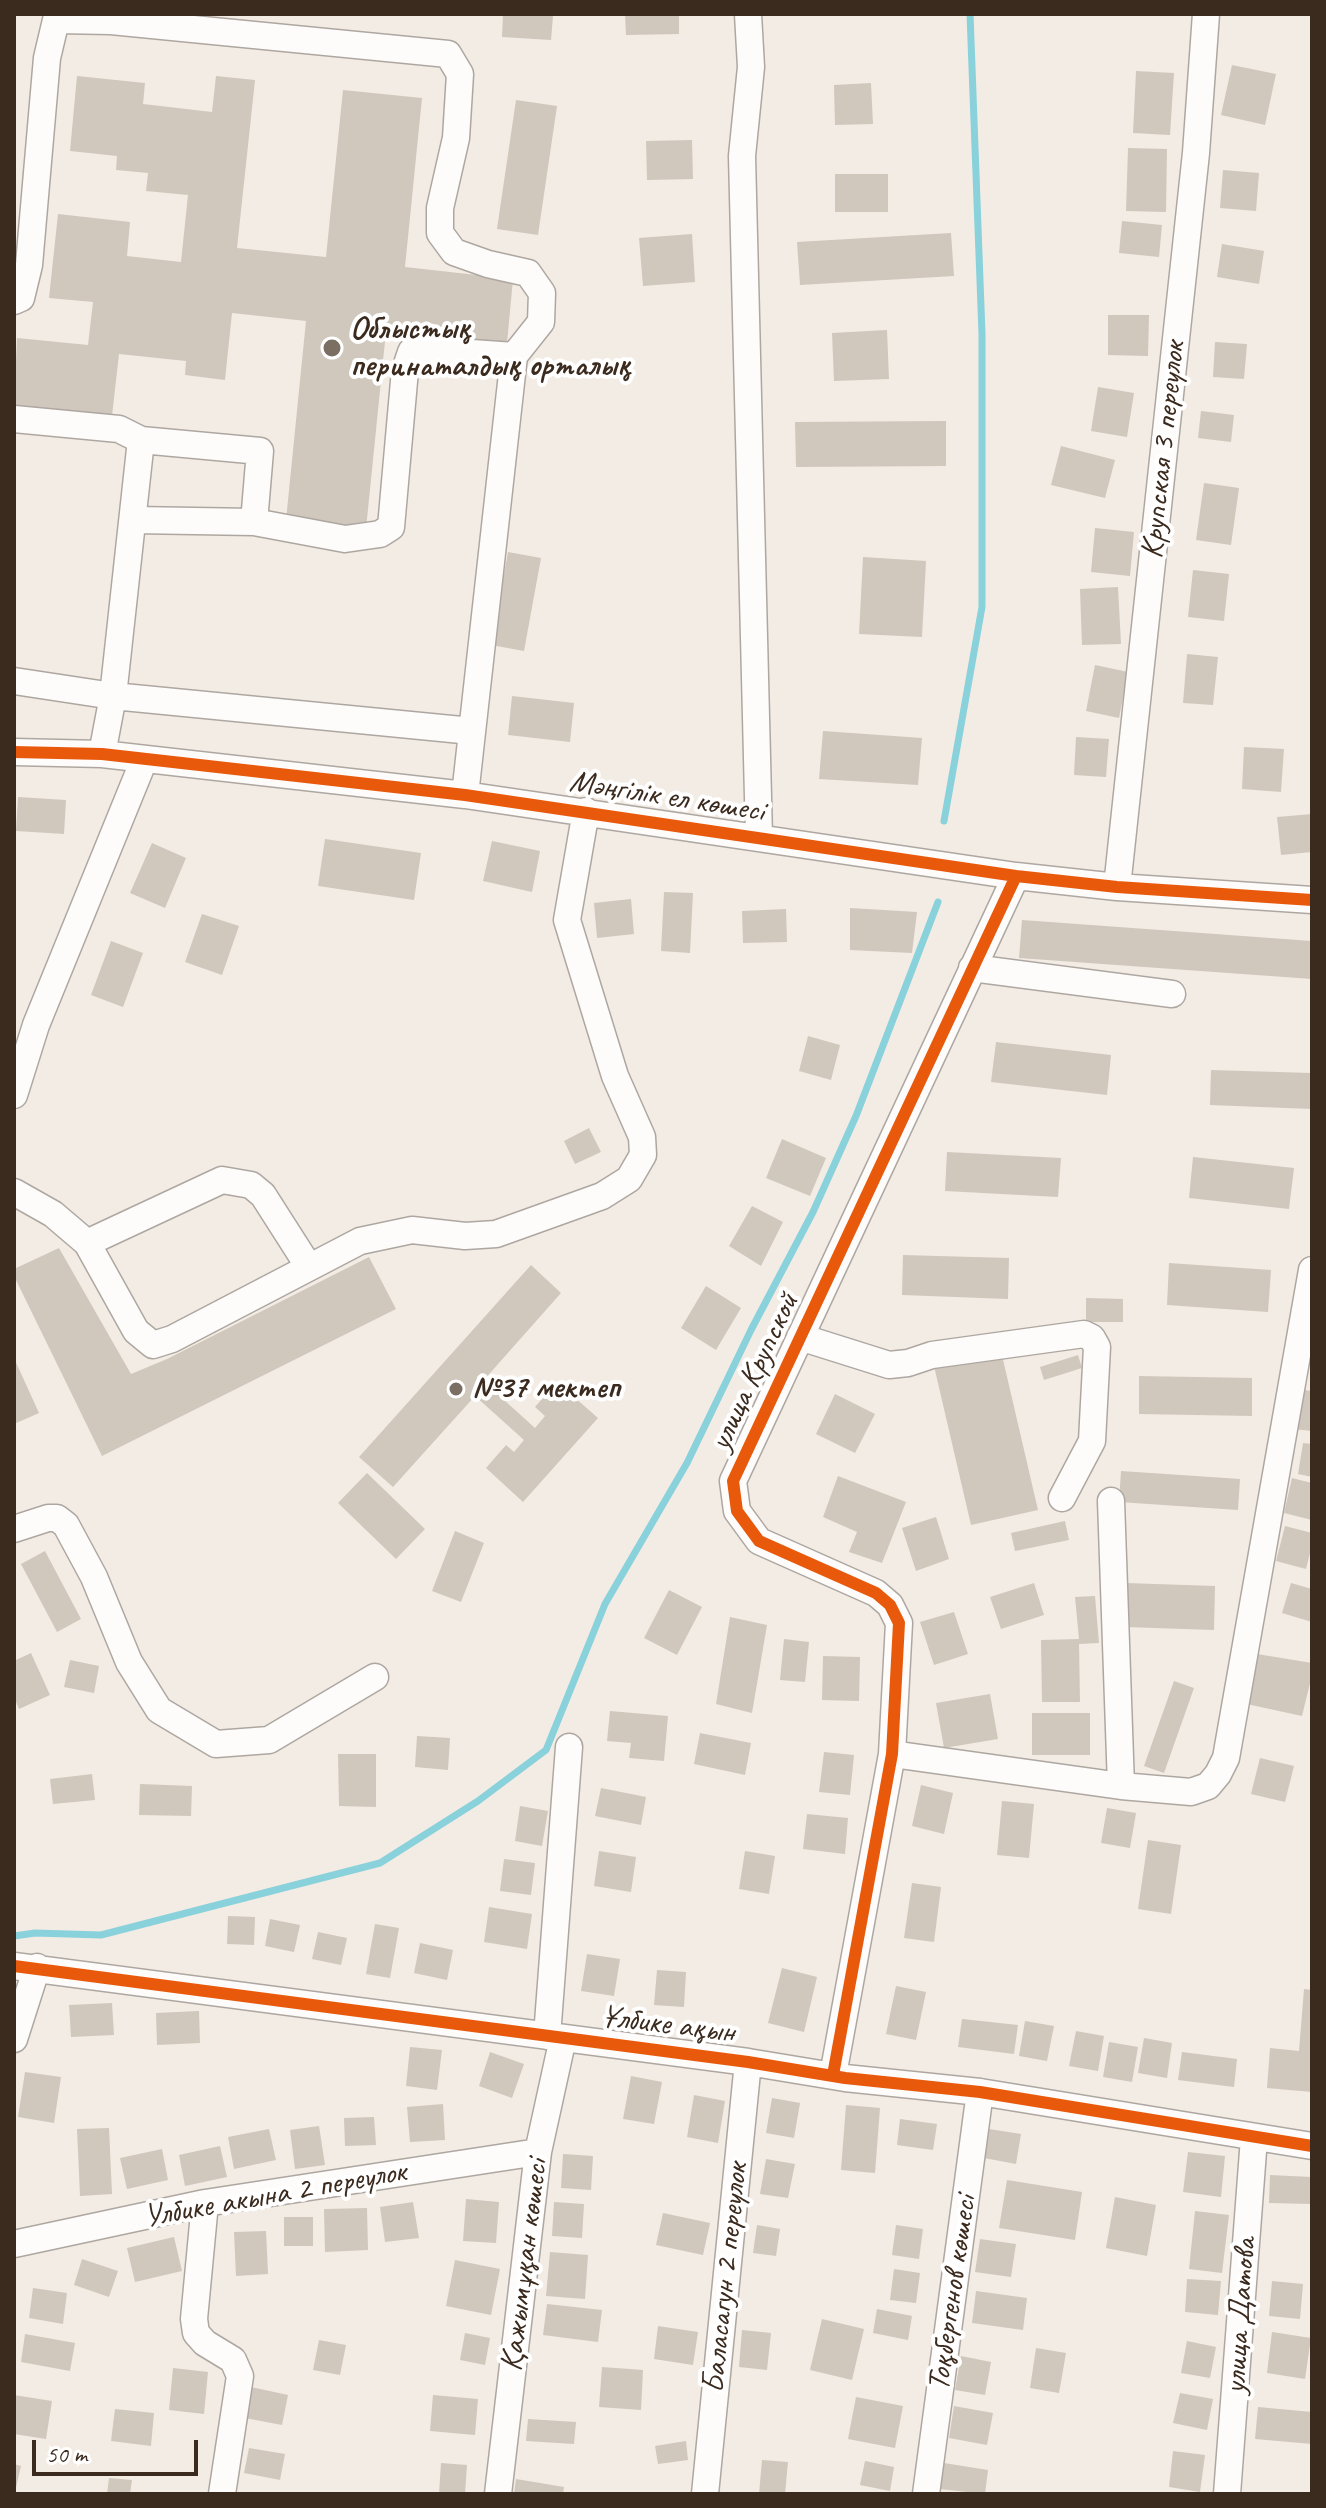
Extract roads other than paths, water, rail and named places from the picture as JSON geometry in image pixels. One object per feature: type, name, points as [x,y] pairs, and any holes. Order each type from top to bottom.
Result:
[{"type":"street","points":[[748,14],[751,67],[742,156],[759,837]]},
{"type":"street","name":"Крупская 3 переулок","points":[[1117,887],[1196,153],[1206,14]]},
{"type":"street","points":[[14,301],[21,298],[29,265],[47,58],[56,20],[111,21],[448,54],[460,74],[456,138],[440,208],[440,233],[454,252],[528,273],[542,293],[541,322],[514,356],[465,795]]},
{"type":"street","points":[[134,520],[254,522],[345,539],[380,534],[391,527],[405,370],[411,352],[429,350],[514,356]]},
{"type":"street","points":[[14,419],[119,429],[141,440],[260,451],[254,522]]},
{"type":"street","points":[[102,754],[113,696],[141,440]]},
{"type":"street","points":[[14,681],[113,696],[472,731]]},
{"type":"street","name":"Мәңгілік ел көшесі","points":[[14,752],[102,754],[465,795],[1016,876],[1117,887],[1312,900]]},
{"type":"street","points":[[14,1095],[25,1025],[144,760]]},
{"type":"street","points":[[14,1192],[53,1214],[87,1243],[136,1331],[153,1345],[172,1339],[360,1241],[412,1230],[465,1236],[496,1234],[602,1196],[629,1179],[643,1155],[642,1137],[615,1076],[567,920],[586,811]]},
{"type":"street","name":"улица Крупской","points":[[833,2075],[892,1754],[899,1623],[890,1605],[876,1593],[759,1541],[737,1511],[733,1481],[1016,876]]},
{"type":"street","points":[[972,968],[1172,994]]},
{"type":"street","points":[[87,1243],[222,1180],[251,1185],[263,1195],[309,1267]]},
{"type":"street","points":[[892,1754],[1121,1786],[1191,1792],[1208,1786],[1226,1758],[1312,1270]]},
{"type":"street","points":[[800,1337],[889,1365],[932,1355],[1084,1334],[1092,1338],[1097,1347],[1092,1441],[1062,1498]]},
{"type":"street","points":[[1111,1501],[1121,1786]]},
{"type":"street","points":[[14,1529],[48,1518],[57,1518],[66,1525],[94,1577],[129,1662],[159,1710],[216,1744],[269,1740],[375,1677]]},
{"type":"street","name":"Қажымұқан көшесі","points":[[498,2494],[538,2152],[555,2037],[569,1747]]},
{"type":"street","points":[[14,2039],[26,1967]]},
{"type":"street","name":"Ұлбике ақын","points":[[26,1967],[980,2092],[1312,2146]]},
{"type":"street","name":"Баласагун 2 переулок","points":[[705,2494],[748,2062]]},
{"type":"street","name":"Тоқбергенов көшесі","points":[[926,2494],[980,2092]]},
{"type":"street","name":"улица Датова","points":[[1227,2494],[1254,2138]]},
{"type":"street","name":"Улбике акына 2 переулок","points":[[14,2244],[205,2203],[538,2152]]},
{"type":"street","points":[[205,2203],[194,2319],[196,2333],[205,2343],[233,2360],[240,2376],[222,2494]]},
{"type":"waterway","points":[[944,821],[982,607],[982,334],[970,14]]},
{"type":"waterway","points":[[14,1936],[35,1933],[101,1935],[380,1863],[478,1801],[546,1750],[605,1604],[687,1463],[751,1330],[813,1212],[856,1116],[938,902]]},
{"type":"place","name":"Облыстық перинаталдық орталық","points":[[332,348]]},
{"type":"place","name":"№37 мектеп","points":[[456,1389]]}]
